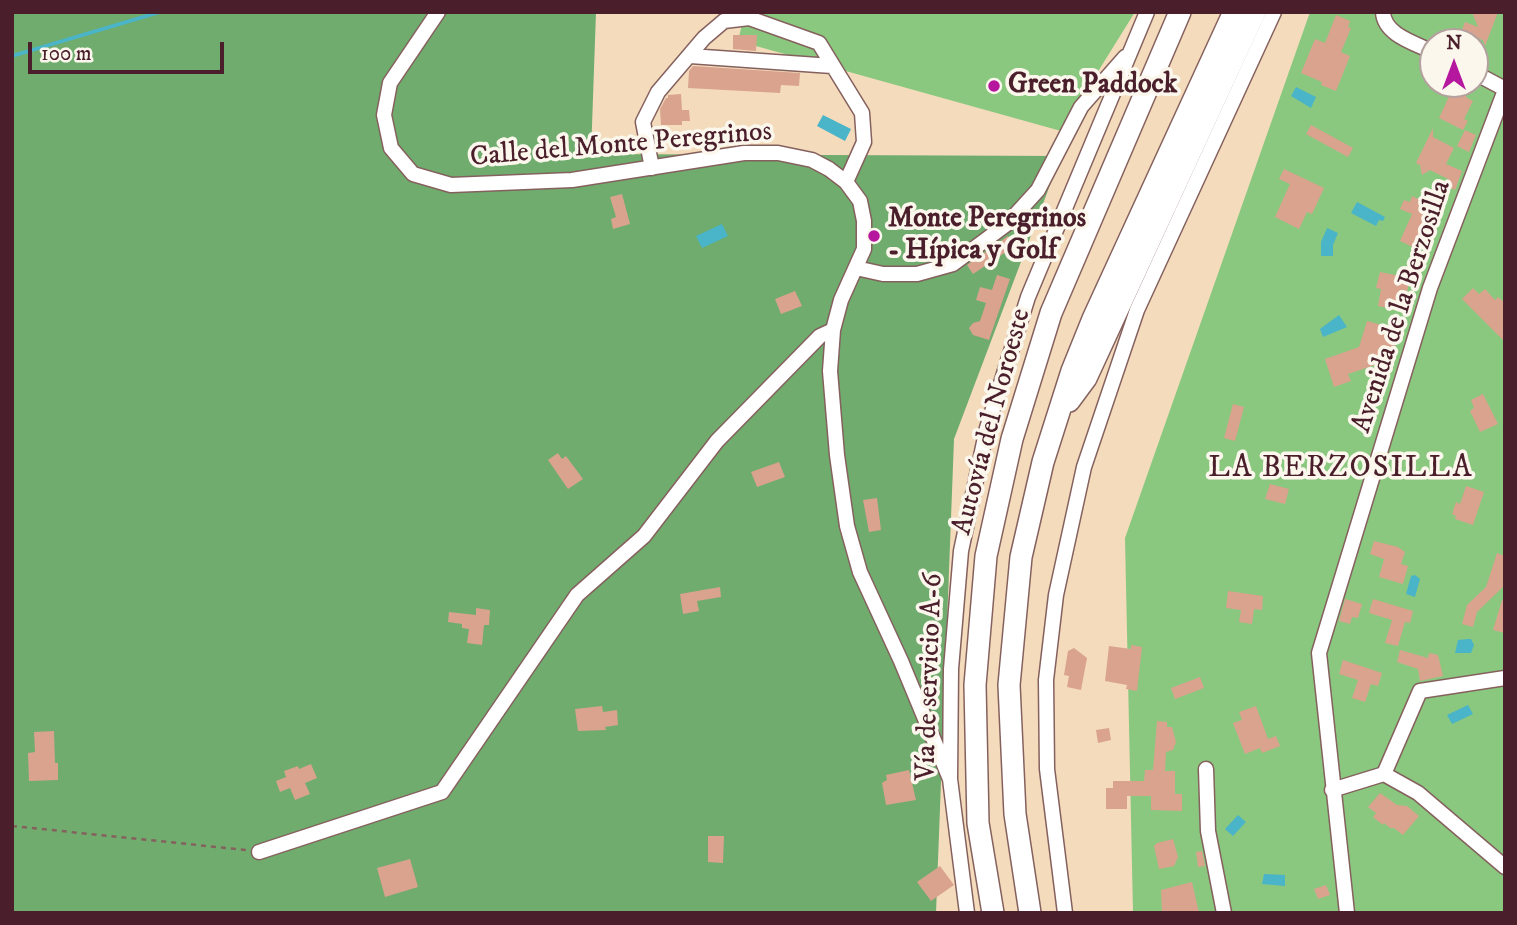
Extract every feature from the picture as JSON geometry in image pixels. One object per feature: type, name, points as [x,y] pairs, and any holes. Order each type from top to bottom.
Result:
[{"type":"highway","name":"Autovía del Noroeste","points":[[993,913],[978,823],[975,685],[986,556],[1012,439],[1051,313],[1180,12]]},
{"type":"highway","name":"Autovía del Noroeste","points":[[1030,913],[1015,814],[1009,685],[1021,557],[1055,419],[1093,319],[1234,12]]},
{"type":"highway","points":[[1055,419],[1086,378],[1255,12]]},
{"type":"street","name":"Calle del Monte Peregrinos","points":[[438,12],[390,83],[384,115],[391,148],[413,174],[450,186],[572,180],[744,153],[778,153],[812,160],[829,169],[846,182],[859,201],[864,221],[864,249],[841,300],[833,330],[830,371],[837,456],[847,526],[860,572],[901,661],[950,779]]},
{"type":"street","name":"Vía de servicio A-6","points":[[967,913],[950,779],[951,669],[961,551],[987,428],[1028,297],[1147,12]]},
{"type":"street","points":[[1065,913],[1047,769],[1046,680],[1056,595],[1084,467],[1137,310],[1275,12]]},
{"type":"street","points":[[1383,12],[1383,20],[1390,31],[1419,45]]},
{"type":"street","points":[[652,168],[643,122],[659,92],[705,38],[724,21],[749,18],[819,43],[862,113],[864,142],[846,182]]},
{"type":"street","points":[[856,268],[883,274],[917,274],[953,264],[1007,224],[1038,190],[1081,107],[1135,45]]},
{"type":"street","points":[[690,56],[832,66]]},
{"type":"street","points":[[1489,81],[1505,89]]},
{"type":"street","name":"Avenida de la Berzosilla","points":[[1346,913],[1319,653],[1430,288],[1505,89]]},
{"type":"street","points":[[259,852],[442,792],[577,595],[644,536],[717,441],[820,336],[833,330]]},
{"type":"street","points":[[1384,774],[1420,691],[1504,677]]},
{"type":"street","points":[[1206,769],[1208,831],[1224,913]]},
{"type":"street","points":[[1332,790],[1384,774],[1418,793],[1505,867]]},
{"type":"path","points":[[12,826],[259,852]]},
{"type":"green space","points":[[12,12],[596,12],[591,154],[1061,156],[954,439],[936,913],[12,913]]},
{"type":"green space","name":"Green Paddock","points":[[745,12],[1135,12],[1061,131],[738,41]]},
{"type":"green space","points":[[1310,12],[1505,12],[1505,913],[1133,913],[1125,538]]},
{"type":"water","points":[[1296,87],[1316,97],[1311,108],[1291,96]]},
{"type":"water","points":[[823,115],[851,129],[845,141],[817,126]]},
{"type":"water","points":[[1357,202],[1385,217],[1383,221],[1379,220],[1376,226],[1351,213]]},
{"type":"water","points":[[722,224],[728,236],[702,248],[696,236]]},
{"type":"water","points":[[1327,228],[1338,233],[1333,245],[1333,256],[1321,256],[1321,242]]},
{"type":"water","points":[[1339,315],[1347,327],[1323,337],[1320,329]]},
{"type":"water","points":[[1415,575],[1420,579],[1415,597],[1406,594],[1411,576]]},
{"type":"water","points":[[1471,639],[1474,645],[1471,653],[1455,653],[1458,640]]},
{"type":"water","points":[[1468,705],[1473,714],[1452,724],[1447,715]]},
{"type":"water","points":[[1238,815],[1246,822],[1233,836],[1225,829]]},
{"type":"water","points":[[1264,874],[1285,875],[1285,886],[1262,884]]},
{"type":"building","points":[[1472,12],[1498,12],[1489,36],[1489,28],[1463,28],[1465,22],[1478,27]]},
{"type":"building","points":[[1336,15],[1350,21],[1348,27],[1351,28],[1341,52],[1350,56],[1336,91],[1301,73],[1315,39],[1325,43]]},
{"type":"building","points":[[733,35],[757,35],[756,51],[733,49]]},
{"type":"building","points":[[693,66],[800,73],[799,86],[781,85],[780,93],[688,88],[689,71]]},
{"type":"building","points":[[681,94],[682,110],[689,110],[690,121],[682,121],[682,125],[661,125],[660,109],[666,98],[668,95]]},
{"type":"building","points":[[1448,98],[1467,98],[1473,101],[1464,119],[1468,121],[1463,130],[1439,118]]},
{"type":"building","points":[[1311,125],[1353,148],[1348,157],[1306,134]]},
{"type":"building","points":[[1433,128],[1433,137],[1454,148],[1446,164],[1462,171],[1455,190],[1446,186],[1448,179],[1430,170],[1422,175],[1420,165],[1416,163]]},
{"type":"building","points":[[1465,130],[1476,135],[1469,152],[1457,146]]},
{"type":"building","points":[[1284,169],[1324,188],[1312,214],[1307,212],[1299,229],[1275,217],[1290,184],[1279,179]]},
{"type":"building","points":[[622,194],[630,224],[613,229],[611,219],[616,217],[610,197]]},
{"type":"building","points":[[1412,196],[1436,207],[1417,249],[1400,241],[1412,214],[1400,209],[1404,200],[1410,202]]},
{"type":"building","points":[[1008,236],[1015,246],[973,274],[967,265]]},
{"type":"building","points":[[1380,272],[1410,278],[1403,311],[1378,306],[1381,289],[1376,288]]},
{"type":"building","points":[[997,275],[1010,279],[989,340],[973,335],[969,328],[980,321],[986,303],[976,300],[980,287],[992,290]]},
{"type":"building","points":[[1473,288],[1479,294],[1485,289],[1495,300],[1498,297],[1505,303],[1505,342],[1462,299]]},
{"type":"building","points":[[795,291],[802,306],[781,314],[775,299]]},
{"type":"building","points":[[1367,321],[1400,330],[1389,365],[1381,363],[1348,374],[1351,381],[1334,387],[1325,359],[1359,347]]},
{"type":"building","points":[[1483,394],[1498,424],[1480,432],[1470,411],[1474,408],[1471,400]]},
{"type":"building","points":[[1233,404],[1244,407],[1235,441],[1224,438]]},
{"type":"building","points":[[558,453],[562,459],[566,456],[583,479],[568,489],[548,460]]},
{"type":"building","points":[[779,462],[785,477],[757,487],[751,472]]},
{"type":"building","points":[[1270,484],[1289,489],[1285,504],[1265,499]]},
{"type":"building","points":[[1466,486],[1484,492],[1473,525],[1455,519],[1456,516],[1452,514],[1456,502],[1460,504]]},
{"type":"building","points":[[877,498],[881,530],[869,532],[863,500]]},
{"type":"building","points":[[1374,541],[1398,547],[1405,552],[1401,564],[1408,566],[1403,584],[1379,577],[1384,559],[1370,554]]},
{"type":"building","points":[[1497,553],[1505,556],[1505,585],[1477,612],[1473,627],[1462,624],[1467,605],[1486,587]]},
{"type":"building","points":[[720,587],[721,597],[697,601],[699,611],[683,614],[680,594]]},
{"type":"building","points":[[1228,591],[1263,596],[1262,610],[1254,609],[1252,624],[1239,622],[1241,610],[1226,608]]},
{"type":"building","points":[[1345,599],[1362,604],[1358,618],[1352,617],[1350,624],[1339,621]]},
{"type":"building","points":[[1373,599],[1413,611],[1410,623],[1405,622],[1398,646],[1385,643],[1392,620],[1369,613]]},
{"type":"building","points":[[1502,600],[1505,601],[1505,633],[1493,630]]},
{"type":"building","points":[[476,608],[490,610],[489,625],[484,625],[482,645],[467,643],[469,629],[462,628],[462,624],[448,622],[449,612],[476,615]]},
{"type":"building","points":[[1131,645],[1142,647],[1137,691],[1126,689],[1127,685],[1105,681],[1109,646],[1131,649]]},
{"type":"building","points":[[1074,648],[1087,658],[1081,690],[1067,687],[1069,676],[1064,675],[1068,651]]},
{"type":"building","points":[[1400,650],[1428,658],[1429,653],[1438,655],[1443,676],[1420,681],[1418,669],[1397,662]]},
{"type":"building","points":[[1343,660],[1382,673],[1378,686],[1371,684],[1365,702],[1352,698],[1358,680],[1339,674]]},
{"type":"building","points":[[1200,677],[1204,688],[1175,699],[1171,688]]},
{"type":"building","points":[[602,706],[603,712],[617,710],[618,725],[605,727],[606,730],[578,731],[575,709]]},
{"type":"building","points":[[1256,706],[1268,739],[1276,736],[1280,746],[1262,753],[1260,748],[1245,754],[1233,723],[1242,720],[1239,712]]},
{"type":"building","points":[[1157,721],[1167,722],[1167,727],[1172,727],[1176,742],[1173,750],[1166,752],[1165,771],[1175,771],[1175,794],[1182,794],[1182,811],[1151,810],[1151,796],[1127,796],[1127,809],[1106,809],[1106,788],[1113,788],[1113,781],[1144,781],[1145,770],[1153,770]]},
{"type":"building","points":[[1109,728],[1111,740],[1098,743],[1096,730]]},
{"type":"building","points":[[54,731],[58,780],[29,781],[28,753],[35,752],[34,732]]},
{"type":"building","points":[[311,764],[317,778],[305,783],[310,794],[295,800],[290,788],[280,792],[276,781],[286,777],[284,771]]},
{"type":"building","points":[[909,770],[916,800],[886,805],[882,783],[887,780],[886,775]]},
{"type":"building","points":[[1380,793],[1397,805],[1407,806],[1419,816],[1403,835],[1373,817],[1376,813],[1368,807]]},
{"type":"building","points":[[708,836],[724,836],[723,863],[708,862]]},
{"type":"building","points":[[1173,839],[1178,857],[1174,866],[1159,869],[1154,846]]},
{"type":"building","points":[[1202,851],[1205,866],[1198,867],[1196,852]]},
{"type":"building","points":[[410,859],[418,887],[385,897],[377,868]]},
{"type":"building","points":[[940,866],[954,885],[931,901],[917,882]]},
{"type":"building","points":[[1192,882],[1199,913],[1162,913],[1161,890]]},
{"type":"building","points":[[1326,885],[1330,895],[1318,899],[1314,889]]},
{"type":"waterway","points":[[12,56],[160,12]]},
{"type":"place","name":"Green Paddock","points":[[994,86]]},
{"type":"place","name":"Monte Peregrinos - Hípica y Golf","points":[[874,236]]},
{"type":"district","name":"LA BERZOSILLA","points":[[1341,470]]}]
